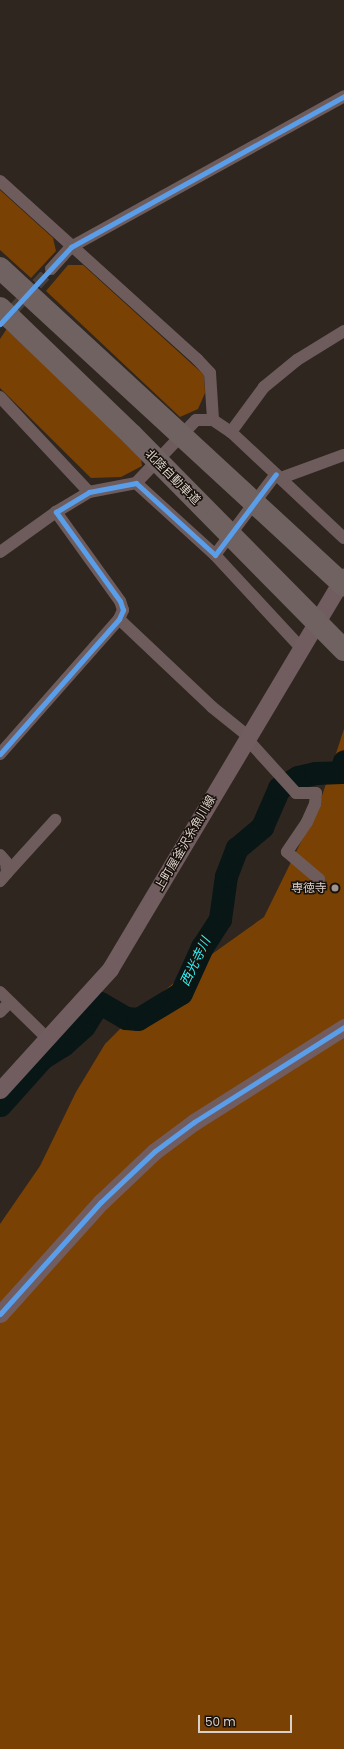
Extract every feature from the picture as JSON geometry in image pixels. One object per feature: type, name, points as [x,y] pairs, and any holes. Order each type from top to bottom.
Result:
[{"type":"highway","points":[[0,268],[344,585]]},
{"type":"highway","name":"北陸自動車道","points":[[0,308],[132,435],[344,650]]},
{"type":"main road","name":"上町屋釜沢糸魚川線","points":[[0,1090],[47,1038],[94,990],[122,950],[344,576]]},
{"type":"main road","points":[[0,1314],[101,1202],[155,1151],[194,1122],[344,1027]]},
{"type":"street","points":[[51,269],[71,247],[344,96]]},
{"type":"street","points":[[0,181],[71,247],[197,359],[210,373],[213,420]]},
{"type":"street","points":[[231,432],[264,387],[297,360],[344,331]]},
{"type":"street","points":[[0,397],[89,492]]},
{"type":"street","points":[[0,552],[56,512],[89,492],[136,483],[196,420],[213,420],[231,432],[344,538]]},
{"type":"street","points":[[215,555],[279,476],[344,455]]},
{"type":"street","points":[[136,483],[215,555],[301,648]]},
{"type":"street","points":[[0,754],[119,619],[123,610],[120,601],[56,512]]},
{"type":"street","points":[[119,619],[212,707],[248,738],[296,793],[316,792],[315,804],[307,822],[287,852],[320,879]]},
{"type":"street","points":[[4,877],[55,820]]},
{"type":"street","points":[[0,855],[6,862],[4,877]]},
{"type":"street","points":[[0,992],[47,1038]]},
{"type":"street","points":[[0,1012],[10,1002]]},
{"type":"shaded area","points":[[0,190],[53,238],[56,251],[31,278],[0,250]]},
{"type":"shaded area","points":[[68,265],[83,265],[204,375],[205,393],[198,409],[180,417],[46,291]]},
{"type":"shaded area","points":[[8,327],[141,458],[142,466],[121,477],[91,478],[0,388],[0,339]]},
{"type":"shaded area","points":[[344,729],[344,1749],[0,1749],[0,1224],[40,1166],[76,1092],[105,1044],[133,1016],[191,969],[264,917],[319,805]]},
{"type":"waterway","name":"西光寺川","points":[[0,1105],[42,1058],[63,1045],[84,1026],[92,1013],[94,1004],[100,1003],[126,1018],[138,1019],[181,993],[202,947],[220,919],[226,876],[237,848],[262,827],[279,788],[298,777],[316,773],[341,772],[344,761]]},
{"type":"tunnel","points":[[0,324],[51,269]]},
{"type":"cycle path","points":[[0,324],[71,247],[344,96]]},
{"type":"cycle path","points":[[0,754],[119,619],[123,610],[120,601],[56,512],[89,492],[136,483],[215,555],[276,474]]},
{"type":"cycle path","points":[[0,1314],[101,1202],[155,1151],[194,1122],[344,1027]]},
{"type":"place","name":"専徳寺","points":[[335,888]]}]
